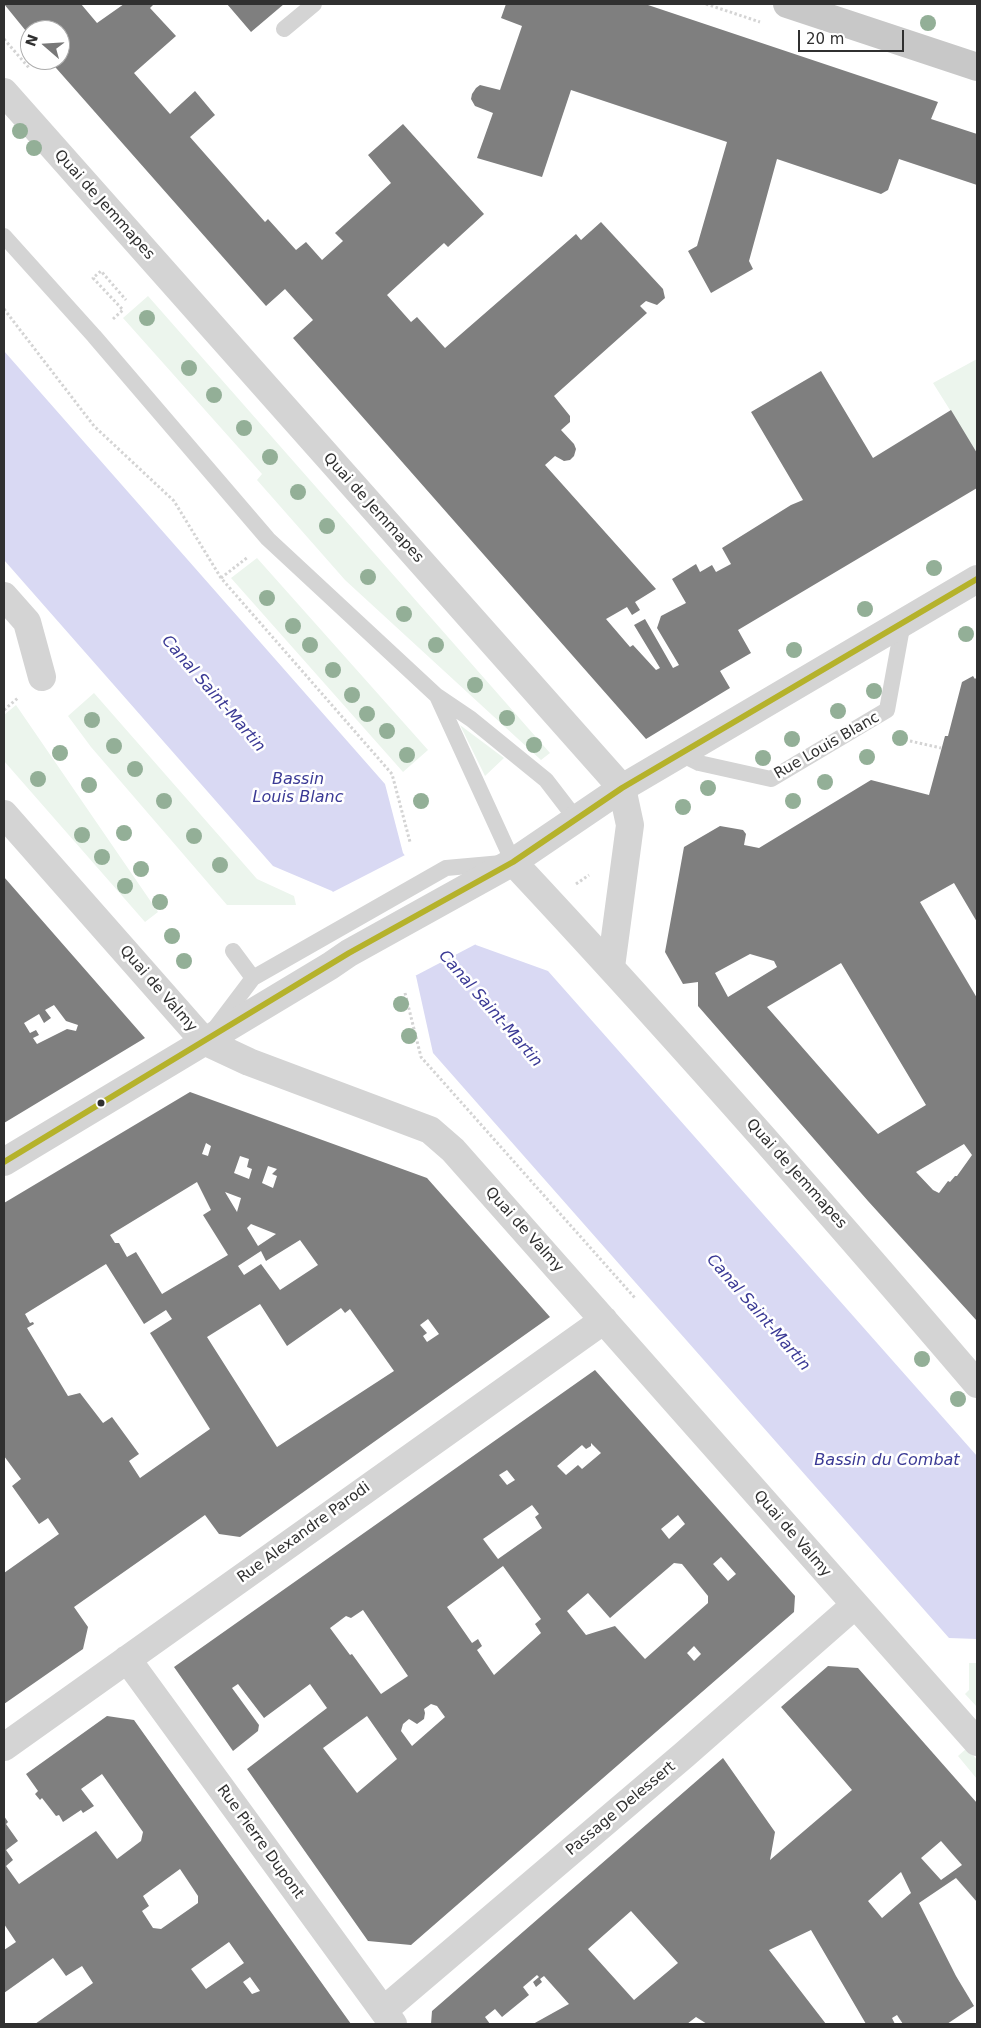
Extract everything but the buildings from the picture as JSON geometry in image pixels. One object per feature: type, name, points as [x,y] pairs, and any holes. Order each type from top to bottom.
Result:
[{"type":"main road","points":[[787,4],[977,67]]},
{"type":"street","name":"Quai de Jemmapes","points":[[4,92],[622,788],[630,825],[611,967]]},
{"type":"street","points":[[4,1162],[204,1042],[347,940],[463,889],[513,862],[622,788],[977,579]]},
{"type":"street","points":[[4,596],[27,622],[42,677]]},
{"type":"street","name":"Quai de Valmy","points":[[4,814],[204,1042],[249,1062],[430,1130],[453,1150],[977,1742]]},
{"type":"street","name":"Quai de Jemmapes","points":[[513,862],[611,967],[837,1220],[977,1384]]},
{"type":"street","name":"Rue Alexandre Parodi","points":[[4,1747],[604,1320]]},
{"type":"street","name":"Passage Delessert","points":[[389,2017],[447,1956],[684,1755],[855,1605]]},
{"type":"street","name":"Rue Pierre Dupont","points":[[127,1659],[389,2017]]},
{"type":"lane","points":[[284,29],[314,4]]},
{"type":"lane","points":[[4,236],[94,336],[268,538],[437,696],[471,719],[546,780],[576,819]]},
{"type":"lane","name":"Rue Louis Blanc","points":[[680,754],[699,763],[771,779],[887,710],[903,622]]},
{"type":"lane","points":[[204,1042],[253,978],[347,940],[446,868],[513,862],[437,696]]},
{"type":"lane","points":[[233,951],[253,978]]},
{"type":"path","points":[[123,310],[93,278],[101,271],[126,300]]},
{"type":"path","points":[[4,310],[94,426],[174,501],[221,578],[392,774],[410,842]]},
{"type":"path","points":[[221,578],[268,538]]},
{"type":"path","points":[[236,567],[239,572]]},
{"type":"path","points":[[4,710],[14,701]]},
{"type":"path","points":[[910,741],[941,748]]},
{"type":"path","points":[[405,993],[422,1057],[635,1298]]},
{"type":"shaded area","points":[[148,296],[550,753],[541,760],[345,580],[257,480],[262,474],[123,318]]},
{"type":"shaded area","points":[[977,359],[977,453],[933,383]]},
{"type":"shaded area","points":[[257,558],[428,750],[403,772],[231,578]]},
{"type":"shaded area","points":[[94,693],[257,879],[294,896],[296,905],[227,905],[91,747],[68,716]]},
{"type":"shaded area","points":[[16,705],[158,912],[145,922],[4,761],[4,715]]},
{"type":"shaded area","points":[[460,725],[504,758],[485,776]]},
{"type":"shaded area","points":[[969,1663],[977,1663],[977,1707],[965,1694],[969,1690]]},
{"type":"shaded area","points":[[967,1748],[977,1760],[977,1779],[958,1756]]},
{"type":"water","points":[[4,351],[385,784],[403,853],[476,945],[548,971],[977,1456],[977,1639],[949,1638],[433,1053],[416,976],[332,891],[273,866],[4,560]]},
{"type":"pier","points":[[407,854],[478,943],[413,977],[331,893]]},
{"type":"transit line","points":[[4,1162],[349,953],[513,862],[622,788],[977,579]]},
{"type":"water label","name":"Canal Saint-Martin","points":[[213,694]]},
{"type":"water label","name":"Bassin Louis Blanc","points":[[298,789]]},
{"type":"water label","name":"Canal Saint-Martin","points":[[490,1009]]},
{"type":"water label","name":"Canal Saint-Martin","points":[[758,1313]]},
{"type":"water label","name":"Bassin du Combat","points":[[887,1461]]}]
